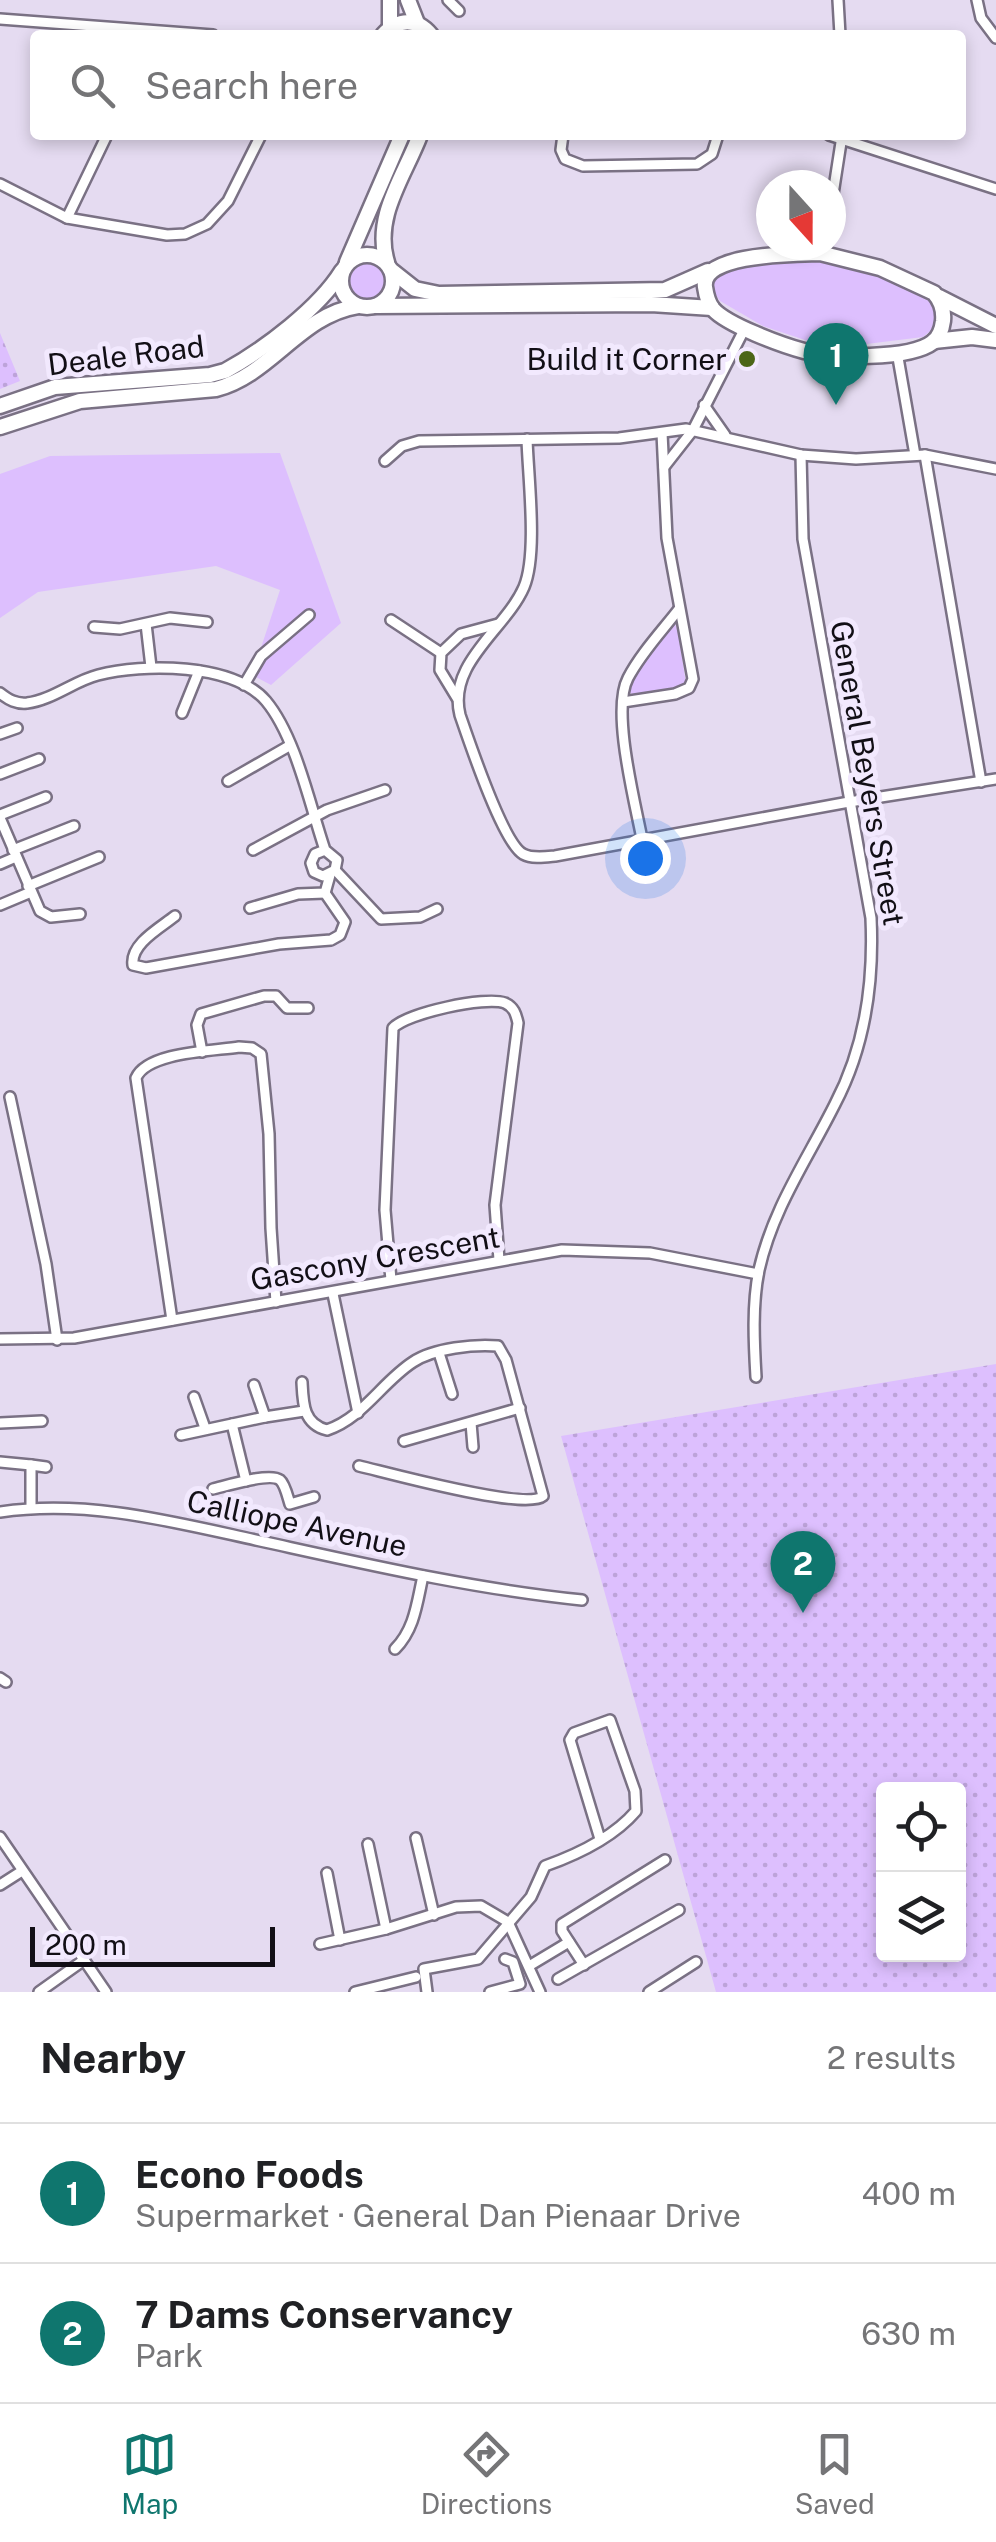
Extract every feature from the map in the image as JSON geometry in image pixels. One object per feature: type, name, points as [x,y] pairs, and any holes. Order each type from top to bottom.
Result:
[{"type":"street","points":[[387,30],[390,0]]},
{"type":"street","points":[[408,0],[417,23],[425,30]]},
{"type":"street","points":[[448,0],[459,11]]},
{"type":"street","points":[[838,0],[840,30]]},
{"type":"street","points":[[977,0],[981,18],[996,38]]},
{"type":"street","points":[[0,19],[119,30]]},
{"type":"street","points":[[389,30],[403,22],[417,23]]},
{"type":"street","points":[[67,218],[105,140]]},
{"type":"street","points":[[0,184],[67,218],[167,236],[185,234],[214,218],[228,201],[258,140]]},
{"type":"street","name":"Deale Road","points":[[0,406],[54,387],[226,371],[330,291],[400,140]]},
{"type":"street","points":[[376,306],[392,287],[382,230],[418,140]]},
{"type":"street","points":[[562,140],[561,150],[568,162],[599,166],[697,164],[712,154],[716,140]]},
{"type":"street","points":[[837,170],[841,140]]},
{"type":"street","points":[[854,140],[996,189]]},
{"type":"street","points":[[756,258],[736,261],[665,290],[439,294],[415,289],[372,254],[354,257],[339,280],[344,296],[358,306],[651,304],[712,308],[744,328],[817,353],[856,356],[897,352],[934,341],[972,337],[996,340]]},
{"type":"street","points":[[846,257],[928,288],[996,326]]},
{"type":"street","points":[[708,271],[704,280],[712,308]]},
{"type":"street","points":[[934,341],[941,332],[943,317],[938,297]]},
{"type":"street","name":"Deale Road","points":[[0,427],[80,400],[216,390],[234,385],[315,322],[341,309],[358,306]]},
{"type":"street","points":[[664,467],[693,430],[744,328]]},
{"type":"street","points":[[897,352],[920,455],[980,782]]},
{"type":"street","points":[[704,405],[726,436]]},
{"type":"street","points":[[386,461],[402,446],[419,441],[619,438],[693,430],[801,454],[856,459],[949,457],[996,469]]},
{"type":"street","points":[[623,702],[675,694],[691,684],[691,664],[667,538],[662,433]]},
{"type":"street","points":[[457,698],[472,660],[523,590],[530,568],[527,439]]},
{"type":"street","name":"General Beyers Street","points":[[756,1377],[758,1274],[782,1202],[836,1102],[858,1045],[872,959],[871,918],[803,538],[801,454]]},
{"type":"street","points":[[642,839],[626,748],[623,702],[630,675],[679,609]]},
{"type":"street","points":[[244,685],[261,656],[309,615]]},
{"type":"street","points":[[94,627],[120,629],[170,618],[207,622]]},
{"type":"street","points":[[390,620],[441,653]]},
{"type":"street","points":[[500,623],[461,634],[441,653],[440,670],[457,698],[501,822],[522,854],[555,856],[996,779]]},
{"type":"street","points":[[146,624],[152,667]]},
{"type":"street","points":[[0,693],[17,703],[33,702],[96,675],[152,667],[199,671],[244,685],[264,699],[289,746],[325,850],[337,860],[325,893]]},
{"type":"street","points":[[182,712],[199,671]]},
{"type":"street","points":[[0,734],[17,728]]},
{"type":"street","points":[[228,781],[289,746]]},
{"type":"street","points":[[0,774],[39,759]]},
{"type":"street","points":[[253,850],[314,817],[384,790]]},
{"type":"street","points":[[46,797],[0,818],[44,915],[80,914]]},
{"type":"street","points":[[0,864],[74,826]]},
{"type":"street","points":[[325,850],[315,854],[312,868],[318,875],[333,873]]},
{"type":"street","points":[[0,905],[99,857]]},
{"type":"street","points":[[333,873],[380,918],[420,917],[437,909]]},
{"type":"street","points":[[250,908],[298,894],[325,893]]},
{"type":"street","points":[[175,916],[135,949],[133,965],[146,968],[280,944],[331,940],[340,935],[344,922],[325,893]]},
{"type":"street","points":[[202,1052],[197,1026],[202,1014],[264,996],[276,996],[287,1008],[308,1008]]},
{"type":"street","points":[[392,1280],[386,1210],[393,1028],[410,1016],[492,1002],[508,1005],[516,1013],[518,1023],[498,1180],[498,1260]]},
{"type":"street","points":[[172,1320],[136,1078],[141,1068],[150,1063],[202,1052],[252,1048],[264,1059],[276,1302]]},
{"type":"street","points":[[10,1096],[46,1264],[56,1340]]},
{"type":"street","name":"Gascony Crescent","points":[[0,1339],[56,1340],[332,1294],[562,1250],[620,1250],[684,1258],[758,1274]]},
{"type":"street","points":[[332,1294],[358,1413]]},
{"type":"street","points":[[302,1382],[304,1411],[315,1425],[327,1430],[358,1413],[413,1362],[439,1353],[498,1346],[506,1360],[542,1492],[540,1500],[506,1499],[359,1466]]},
{"type":"street","points":[[439,1353],[452,1394]]},
{"type":"street","points":[[254,1386],[265,1416]]},
{"type":"street","points":[[194,1397],[205,1428]]},
{"type":"street","points":[[404,1442],[520,1408]]},
{"type":"street","points":[[181,1435],[304,1411]]},
{"type":"street","points":[[0,1422],[42,1421]]},
{"type":"street","points":[[471,1423],[473,1447]]},
{"type":"street","points":[[232,1424],[246,1481]]},
{"type":"street","points":[[0,1462],[46,1467]]},
{"type":"street","points":[[31,1465],[31,1508]]},
{"type":"street","points":[[214,1489],[278,1478],[282,1482],[284,1506],[314,1497]]},
{"type":"street","name":"Calliope Avenue","points":[[0,1512],[31,1508],[132,1513],[486,1589],[582,1600]]},
{"type":"street","points":[[395,1648],[412,1624],[424,1576]]},
{"type":"street","points":[[427,1992],[424,1969],[478,1959],[531,1897],[545,1866],[566,1860],[600,1839],[632,1816],[638,1805],[610,1720],[574,1733],[570,1740],[600,1839]]},
{"type":"street","points":[[0,1837],[106,1992]]},
{"type":"street","points":[[416,1838],[434,1915]]},
{"type":"street","points":[[368,1844],[386,1929]]},
{"type":"street","points":[[584,1964],[560,1928],[565,1920],[665,1860]]},
{"type":"street","points":[[0,1885],[22,1871]]},
{"type":"street","points":[[327,1873],[340,1940]]},
{"type":"street","points":[[320,1944],[472,1905],[481,1906],[508,1922],[540,1992]]},
{"type":"street","points":[[558,1979],[679,1910]]},
{"type":"street","points":[[529,1966],[569,1942]]},
{"type":"street","points":[[490,1992],[520,1984],[513,1962],[505,1959]]},
{"type":"street","points":[[39,1992],[84,1960]]},
{"type":"street","points":[[650,1992],[696,1962]]},
{"type":"street","points":[[355,1992],[416,1977]]},
{"type":"shaded area","points":[[365,260],[380,266],[386,281],[380,296],[365,302],[350,296],[344,281],[350,266]]},
{"type":"shaded area","points":[[845,260],[934,299],[934,328],[923,337],[850,346],[805,340],[763,326],[720,301],[712,290],[713,274],[726,263]]},
{"type":"shaded area","points":[[0,333],[20,381],[0,389]]},
{"type":"shaded area","points":[[280,453],[341,623],[271,685],[252,675],[280,590],[216,566],[38,592],[0,618],[0,474],[50,456]]},
{"type":"shaded area","points":[[670,623],[678,631],[686,684],[633,695],[630,685]]},
{"type":"shaded area","points":[[996,1364],[996,1992],[716,1992],[561,1436]]},
{"type":"place","name":"Build it Corner","points":[[747,359]]},
{"type":"place","name":"Econo Foods","points":[[836,405]]},
{"type":"place","name":"7 Dams Conservancy","points":[[803,1613]]}]
